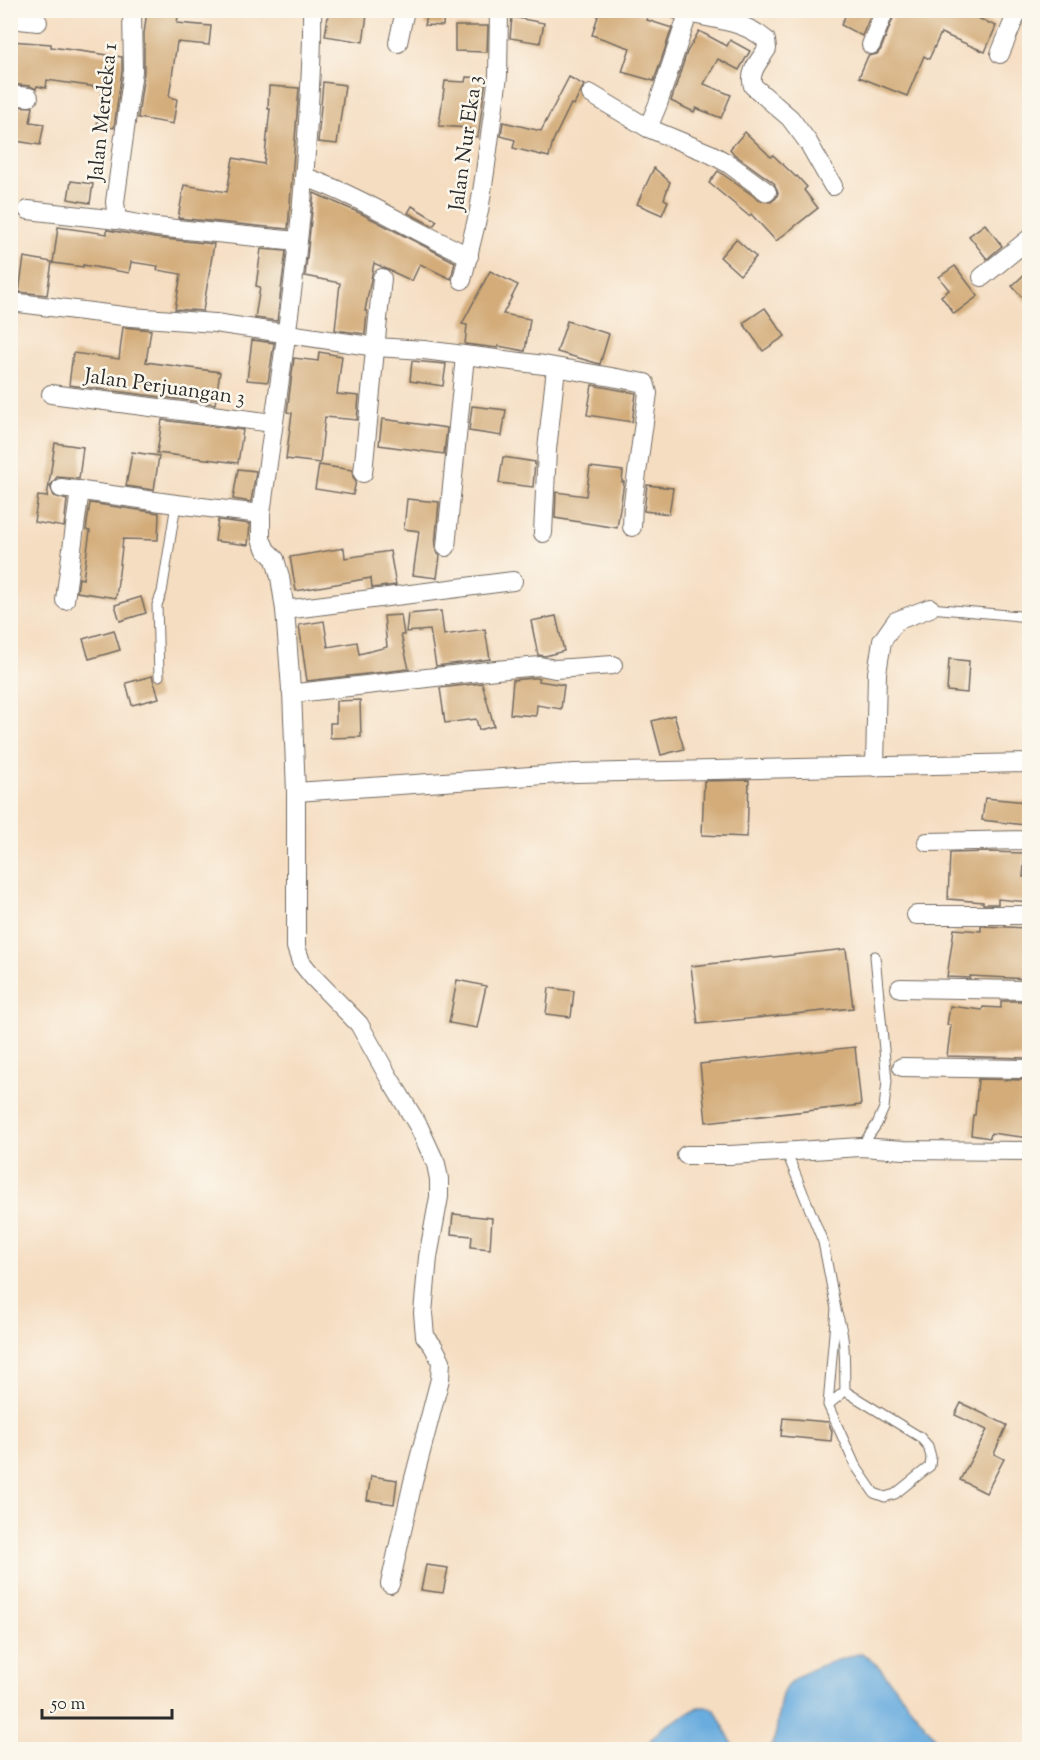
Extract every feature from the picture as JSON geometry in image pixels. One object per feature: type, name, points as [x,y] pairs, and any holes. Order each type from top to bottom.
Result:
[{"type":"street","name":"Jalan Merdeka 1","points":[[117,220],[115,202],[133,71],[132,12],[129,10]]},
{"type":"street","points":[[312,10],[313,52],[305,177],[261,514],[261,538],[266,549],[275,559],[285,610],[292,692],[296,792],[296,947],[301,962],[313,977],[359,1024],[419,1127],[430,1149],[439,1179],[439,1197],[428,1257],[423,1313],[425,1336],[441,1361],[440,1379],[413,1482],[390,1584]]},
{"type":"street","points":[[398,43],[405,10]]},
{"type":"street","name":"Jalan Nur Eka 3","points":[[462,280],[486,172],[498,76],[499,10]]},
{"type":"street","points":[[871,45],[885,10]]},
{"type":"street","points":[[1000,54],[1018,10]]},
{"type":"street","points":[[648,128],[658,104],[682,12],[746,28],[758,32],[766,40],[767,49],[753,70],[750,79],[753,86],[790,118],[808,142],[833,186]]},
{"type":"street","points":[[10,18],[38,22]]},
{"type":"street","points":[[591,94],[648,128],[711,154],[729,164],[767,192]]},
{"type":"street","points":[[305,177],[343,191],[427,237],[469,256]]},
{"type":"street","points":[[28,210],[117,220],[156,227],[297,241]]},
{"type":"street","points":[[982,277],[1029,238]]},
{"type":"street","points":[[363,473],[382,278]]},
{"type":"street","points":[[11,302],[131,317],[206,322],[376,347],[424,350],[579,370],[645,383],[648,387],[633,502],[632,527]]},
{"type":"street","points":[[446,547],[465,356]]},
{"type":"street","points":[[543,533],[547,450],[556,368]]},
{"type":"street","name":"Jalan Perjuangan 3","points":[[51,394],[273,423]]},
{"type":"street","points":[[61,488],[261,514]]},
{"type":"street","points":[[65,600],[80,490]]},
{"type":"street","points":[[285,610],[513,581]]},
{"type":"street","points":[[875,767],[877,673],[882,641],[896,621],[930,608]]},
{"type":"street","points":[[292,692],[540,666],[555,669],[613,665]]},
{"type":"street","points":[[296,792],[575,773],[1028,764]]},
{"type":"street","points":[[927,842],[1029,840]]},
{"type":"street","points":[[916,915],[1029,915]]},
{"type":"street","points":[[900,988],[1029,990]]},
{"type":"street","points":[[902,1067],[1029,1069]]},
{"type":"street","points":[[686,1155],[861,1147],[903,1150],[1029,1151]]},
{"type":"lane","points":[[159,676],[157,605],[162,592],[176,504]]},
{"type":"lane","points":[[930,608],[1029,617]]},
{"type":"lane","points":[[861,1147],[877,1124],[884,1108],[887,1081],[875,956]]},
{"type":"lane","points":[[786,1151],[822,1242],[836,1309],[843,1327],[846,1356],[845,1391],[828,1405]]},
{"type":"lane","points":[[836,1309],[828,1405],[855,1465],[874,1493],[885,1497],[895,1494],[930,1466],[931,1457],[928,1446],[920,1437],[845,1391]]},
{"type":"water","points":[[862,1653],[879,1667],[944,1749],[770,1749],[775,1736],[780,1702],[787,1686],[816,1667]]},
{"type":"water","points":[[699,1707],[709,1707],[715,1710],[735,1749],[642,1749],[662,1728]]},
{"type":"building","points":[[147,10],[179,10],[177,23],[211,26],[209,45],[177,42],[169,97],[177,99],[173,124],[138,118],[144,72],[144,34]]},
{"type":"building","points":[[329,10],[367,15],[363,42],[325,36]]},
{"type":"building","points":[[426,10],[444,10],[443,26],[425,25]]},
{"type":"building","points":[[600,10],[629,10],[648,16],[647,20],[672,28],[654,81],[622,72],[630,48],[592,35]]},
{"type":"building","points":[[848,10],[873,10],[862,36],[841,25]]},
{"type":"building","points":[[896,10],[959,10],[996,26],[985,52],[941,33],[929,59],[924,56],[907,96],[859,77],[868,56],[877,54],[881,49]]},
{"type":"building","points":[[512,17],[544,23],[540,43],[510,38]]},
{"type":"building","points":[[455,26],[488,26],[487,52],[455,51]]},
{"type":"building","points":[[699,31],[727,46],[730,40],[750,51],[739,70],[718,59],[704,84],[731,95],[721,118],[696,108],[694,112],[671,101],[687,52]]},
{"type":"building","points":[[10,41],[51,44],[51,47],[122,57],[114,128],[97,125],[103,88],[47,80],[46,88],[37,86],[36,89],[30,86],[10,84]]},
{"type":"building","points":[[466,77],[486,78],[478,137],[468,136],[469,128],[439,126],[445,81],[465,82]]},
{"type":"building","points":[[569,77],[584,85],[574,105],[571,104],[553,141],[549,157],[513,148],[515,140],[501,136],[503,122],[541,131]]},
{"type":"building","points":[[323,82],[345,85],[337,144],[318,142]]},
{"type":"building","points":[[269,86],[299,88],[288,229],[178,218],[184,185],[227,192],[233,158],[264,164],[270,109],[268,109]]},
{"type":"building","points":[[10,106],[33,107],[30,122],[44,124],[40,145],[10,140]]},
{"type":"building","points":[[745,132],[771,157],[773,155],[797,176],[807,187],[804,190],[818,208],[776,241],[751,214],[749,216],[709,183],[718,171],[761,201],[771,202],[776,198],[778,193],[774,183],[730,149]]},
{"type":"building","points":[[654,168],[670,182],[664,199],[668,201],[662,215],[637,204]]},
{"type":"building","points":[[71,181],[93,184],[90,203],[68,199]]},
{"type":"building","points":[[314,193],[362,214],[455,262],[451,279],[420,264],[412,281],[374,263],[365,311],[367,311],[365,334],[335,330],[340,283],[305,276]]},
{"type":"building","points":[[412,206],[437,221],[433,226],[408,213]]},
{"type":"building","points":[[985,224],[1002,246],[987,259],[969,236]]},
{"type":"building","points":[[58,227],[107,234],[107,230],[214,244],[203,311],[175,309],[181,274],[157,270],[158,266],[131,262],[129,273],[83,265],[83,267],[53,263]]},
{"type":"building","points":[[736,239],[756,257],[740,275],[720,257]]},
{"type":"building","points":[[261,249],[286,251],[277,321],[255,318],[260,287],[256,286]]},
{"type":"building","points":[[24,257],[52,262],[47,295],[19,292]]},
{"type":"building","points":[[955,266],[978,296],[954,314],[941,296],[949,290],[939,277]]},
{"type":"building","points":[[1029,270],[1029,305],[1012,286]]},
{"type":"building","points":[[490,271],[518,285],[503,314],[530,319],[525,351],[498,346],[498,348],[465,344],[467,325],[462,324]]},
{"type":"building","points":[[765,308],[785,336],[763,351],[743,323]]},
{"type":"building","points":[[567,321],[609,334],[600,364],[557,352]]},
{"type":"building","points":[[123,327],[151,330],[146,362],[220,372],[215,404],[69,385],[73,353],[119,359]]},
{"type":"building","points":[[252,340],[274,343],[268,382],[247,380]]},
{"type":"building","points":[[319,352],[342,356],[337,394],[359,396],[357,420],[325,417],[320,463],[286,459],[292,413],[287,412],[294,358],[318,361]]},
{"type":"building","points":[[412,361],[446,364],[443,386],[410,381]]},
{"type":"building","points":[[592,385],[636,393],[632,422],[587,415]]},
{"type":"building","points":[[472,406],[506,410],[502,436],[469,431]]},
{"type":"building","points":[[382,419],[447,428],[444,454],[379,445]]},
{"type":"building","points":[[162,420],[243,430],[238,463],[157,453]]},
{"type":"building","points":[[55,443],[83,447],[79,479],[57,477],[50,486],[54,496],[67,500],[64,527],[34,522],[38,496],[47,497]]},
{"type":"building","points":[[132,452],[159,456],[154,490],[126,486]]},
{"type":"building","points":[[503,457],[535,462],[533,487],[499,483]]},
{"type":"building","points":[[319,465],[352,470],[356,481],[353,495],[315,489]]},
{"type":"building","points":[[590,467],[623,471],[622,482],[624,482],[617,528],[555,518],[556,492],[586,496]]},
{"type":"building","points":[[238,469],[256,471],[251,502],[233,499]]},
{"type":"building","points":[[647,485],[673,488],[669,514],[644,511]]},
{"type":"building","points":[[407,499],[439,502],[435,546],[440,556],[437,578],[413,575],[419,531],[404,529]]},
{"type":"building","points":[[90,503],[159,513],[158,540],[123,539],[116,598],[77,592],[79,578],[83,579],[90,531],[86,530]]},
{"type":"building","points":[[218,520],[250,524],[248,545],[215,541]]},
{"type":"building","points":[[344,548],[345,558],[390,551],[396,585],[372,588],[371,578],[296,591],[290,557]]},
{"type":"building","points":[[141,597],[146,613],[120,621],[115,605]]},
{"type":"building","points":[[441,611],[444,635],[485,629],[490,659],[436,666],[430,630],[406,632],[408,614]]},
{"type":"building","points":[[401,615],[404,635],[401,635],[409,669],[307,681],[299,625],[324,621],[328,647],[357,642],[359,654],[387,647],[384,616]]},
{"type":"building","points":[[556,616],[564,651],[545,656],[538,655],[531,621]]},
{"type":"building","points":[[114,630],[120,650],[89,659],[83,639]]},
{"type":"building","points":[[949,659],[969,661],[967,693],[947,691]]},
{"type":"building","points":[[152,676],[159,698],[132,705],[126,683]]},
{"type":"building","points":[[539,678],[538,681],[564,685],[561,709],[537,705],[536,716],[510,714],[513,680]]},
{"type":"building","points":[[482,683],[494,726],[479,730],[476,719],[445,723],[440,688]]},
{"type":"building","points":[[360,700],[361,737],[330,738],[330,723],[336,723],[336,701]]},
{"type":"building","points":[[674,715],[684,749],[661,755],[652,721]]},
{"type":"building","points":[[749,780],[747,837],[702,835],[704,781]]},
{"type":"building","points":[[985,798],[1027,802],[1025,825],[982,820]]},
{"type":"building","points":[[950,853],[1025,853],[1023,877],[1029,877],[1028,902],[998,899],[998,904],[983,904],[983,902],[948,899]]},
{"type":"building","points":[[981,926],[1029,928],[1029,979],[947,977],[954,929],[981,931]]},
{"type":"building","points":[[846,949],[853,1008],[698,1024],[691,966]]},
{"type":"building","points":[[457,980],[486,986],[477,1028],[449,1023]]},
{"type":"building","points":[[549,988],[574,991],[571,1017],[546,1014]]},
{"type":"building","points":[[1001,1001],[1029,1001],[1029,1058],[947,1056],[951,1025],[947,1025],[950,1006],[982,1010],[983,1007],[1001,1008]]},
{"type":"building","points":[[855,1047],[861,1105],[706,1122],[700,1064]]},
{"type":"building","points":[[978,1079],[1027,1080],[1024,1111],[1029,1112],[1029,1138],[991,1133],[990,1138],[971,1135]]},
{"type":"building","points":[[453,1214],[492,1218],[490,1249],[471,1247],[472,1236],[451,1234]]},
{"type":"building","points":[[961,1403],[1007,1425],[994,1454],[1004,1459],[986,1493],[960,1480],[987,1430],[955,1415]]},
{"type":"building","points":[[783,1418],[828,1422],[832,1431],[831,1441],[781,1436]]},
{"type":"building","points":[[371,1476],[397,1480],[394,1504],[367,1500]]},
{"type":"building","points":[[426,1565],[448,1568],[443,1593],[421,1590]]}]
